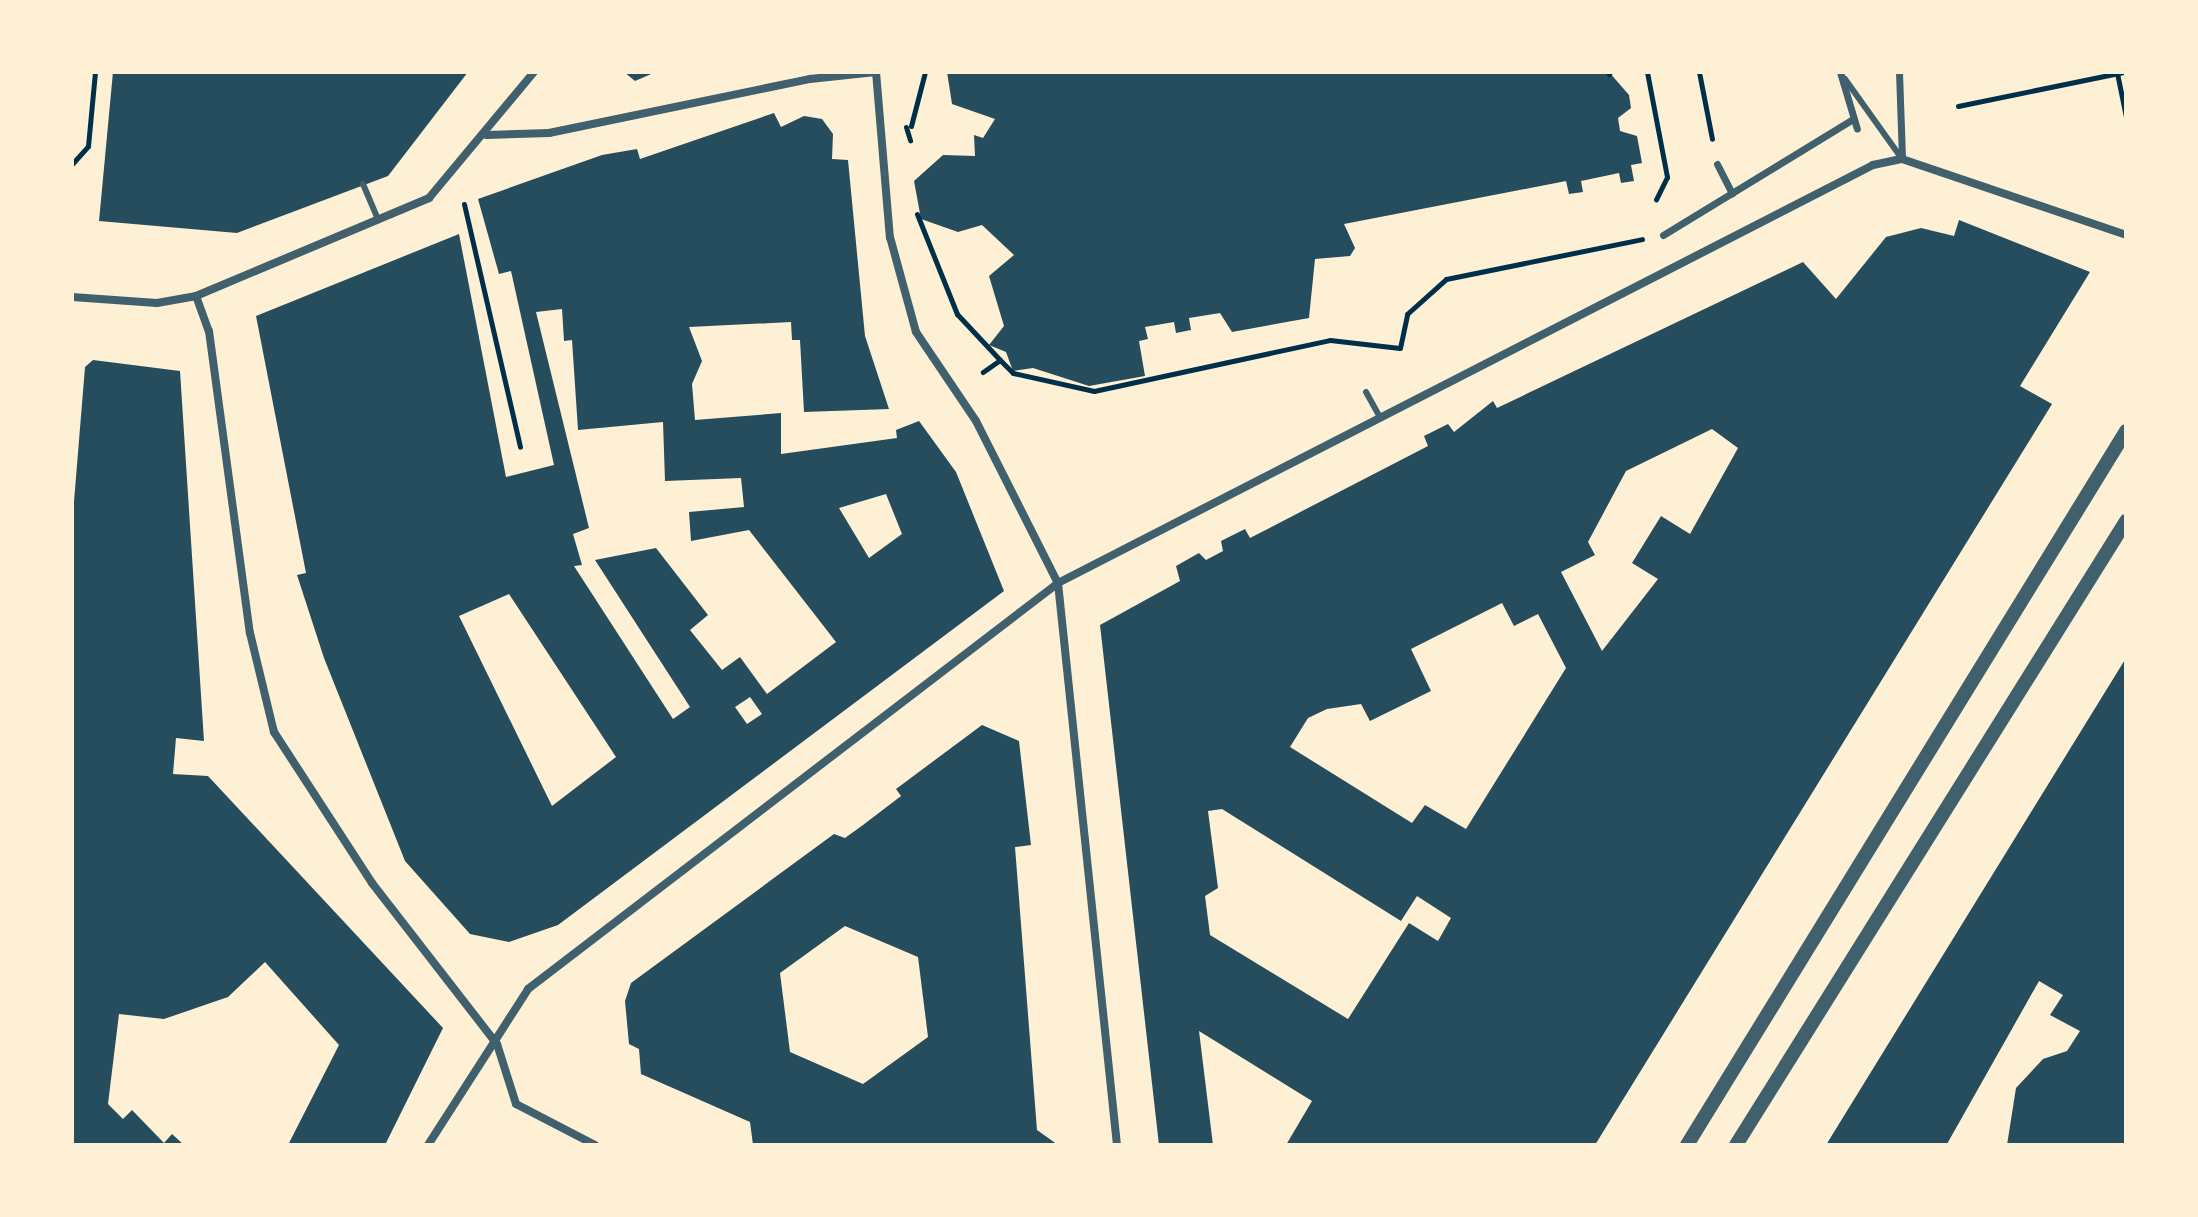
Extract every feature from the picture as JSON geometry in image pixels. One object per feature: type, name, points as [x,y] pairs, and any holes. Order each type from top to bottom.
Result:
[{"type":"street","points":[[72,297],[157,303],[196,296],[378,220],[443,188],[534,72]]},
{"type":"street","points":[[487,135],[549,133],[810,79],[876,72],[890,237],[916,332],[976,421],[1058,583],[1117,1145]]},
{"type":"street","points":[[1899,72],[1902,159]]},
{"type":"street","points":[[1842,75],[1857,129]]},
{"type":"street","points":[[1663,235],[1853,119]]},
{"type":"street","points":[[428,1145],[497,1044],[528,989],[1058,583],[1873,165],[1902,159],[2126,235]]},
{"type":"street","points":[[1717,164],[1732,193]]},
{"type":"street","points":[[196,296],[209,331],[250,633],[274,732],[372,883],[497,1044],[516,1104],[595,1145]]},
{"type":"street","points":[[1687,1145],[2126,431]]},
{"type":"street","points":[[1736,1145],[2126,521]]},
{"type":"lane","points":[[1842,75],[1902,159]]},
{"type":"lane","points":[[363,184],[378,220]]},
{"type":"lane","points":[[1366,392],[1380,417]]},
{"type":"path","points":[[72,164],[88,146],[95,72]]},
{"type":"path","points":[[910,151],[909,127],[925,72]]},
{"type":"path","points":[[1647,72],[1667,177],[1656,200]]},
{"type":"path","points":[[1699,72],[1709,125]]},
{"type":"path","points":[[1958,106],[2120,72],[2126,117]]},
{"type":"path","points":[[913,198],[957,314],[1000,360],[1013,373],[1094,391],[1330,340],[1400,348],[1407,314],[1446,279],[1663,235]]},
{"type":"path","points":[[464,204],[520,447]]},
{"type":"path","points":[[983,372],[1000,360]]},
{"type":"building","points":[[113,72],[468,72],[388,176],[237,233],[99,221]]},
{"type":"building","points":[[624,72],[656,72],[635,81]]},
{"type":"building","points":[[947,72],[1609,72],[1629,95],[1631,108],[1618,118],[1620,131],[1637,136],[1642,163],[1631,165],[1634,181],[1621,183],[1619,173],[1581,181],[1583,192],[1569,194],[1566,181],[1344,224],[1355,248],[1350,256],[1315,259],[1309,318],[1232,332],[1220,313],[1189,318],[1191,330],[1176,333],[1174,322],[1145,327],[1148,339],[1139,341],[1145,376],[1089,386],[1033,368],[1013,371],[1006,352],[989,345],[1004,326],[989,276],[1014,255],[982,225],[958,232],[921,219],[914,181],[943,155],[975,156],[974,135],[983,138],[995,119],[952,104]]},
{"type":"building","points":[[774,113],[781,127],[804,116],[822,119],[833,134],[832,159],[848,160],[865,336],[889,409],[804,412],[800,340],[792,340],[791,322],[689,327],[702,361],[692,384],[695,420],[781,413],[781,454],[897,438],[896,430],[919,421],[956,472],[1004,591],[558,925],[509,942],[470,934],[405,861],[324,658],[297,575],[306,573],[256,316],[459,234],[506,477],[554,465],[511,271],[499,274],[478,199],[602,155],[637,149],[640,159]],"holes":[[[562,309],[564,341],[572,340],[578,430],[663,422],[665,481],[741,478],[744,507],[689,512],[691,541],[749,530],[836,642],[767,694],[740,657],[722,670],[690,630],[708,615],[656,548],[595,560],[690,707],[673,719],[574,566],[582,565],[573,534],[589,528],[536,312]],[[886,494],[902,534],[869,558],[839,508]],[[509,594],[616,757],[552,806],[459,616]],[[750,697],[762,714],[747,724],[735,707]]]},
{"type":"building","points":[[1959,220],[2090,272],[2020,386],[2052,404],[1595,1145],[1286,1145],[1312,1101],[1199,1031],[1213,1145],[1159,1145],[1100,625],[1180,581],[1176,566],[1199,553],[1206,560],[1223,551],[1221,541],[1245,529],[1250,538],[1428,446],[1424,436],[1448,424],[1454,432],[1493,401],[1497,408],[1803,262],[1836,299],[1886,237],[1921,228],[1954,236]],"holes":[[[1712,429],[1738,448],[1690,534],[1661,516],[1632,563],[1658,579],[1602,651],[1561,572],[1595,555],[1588,542],[1626,471]],[[1502,603],[1514,626],[1538,614],[1566,668],[1466,829],[1425,805],[1412,823],[1290,747],[1308,718],[1327,709],[1361,704],[1370,721],[1431,691],[1411,649]],[[1222,809],[1401,921],[1417,896],[1451,918],[1438,941],[1409,923],[1348,1019],[1210,935],[1205,896],[1218,888],[1208,811]]]},
{"type":"building","points":[[93,360],[180,371],[204,741],[176,738],[173,774],[208,776],[443,1028],[385,1145],[288,1145],[339,1045],[265,962],[228,997],[164,1019],[119,1014],[108,1104],[123,1119],[132,1110],[164,1143],[172,1134],[184,1145],[72,1145],[72,526],[85,367]]},
{"type":"building","points":[[2126,658],[2126,1145],[2007,1145],[2016,1088],[2043,1059],[2067,1051],[2080,1031],[2050,1015],[2063,995],[2039,981],[1947,1144],[1826,1145]]},
{"type":"building","points":[[982,725],[1019,741],[1031,845],[1015,847],[1037,1130],[1058,1145],[753,1145],[750,1122],[641,1074],[639,1049],[629,1044],[625,1001],[631,983],[834,834],[845,838],[863,825],[901,796],[896,789]],"holes":[[[845,926],[918,957],[928,1037],[863,1084],[790,1052],[780,973]]]}]
